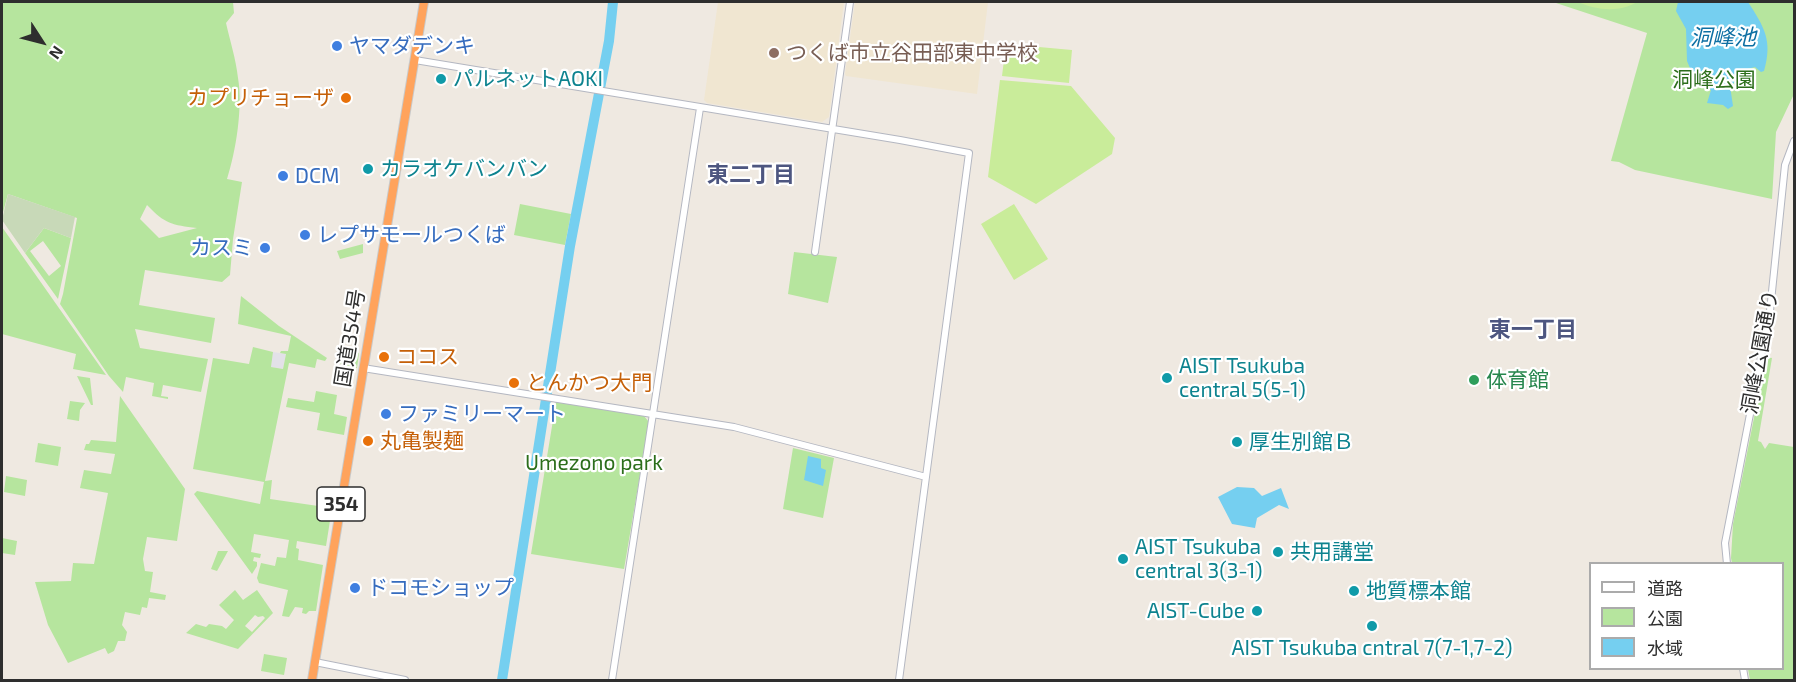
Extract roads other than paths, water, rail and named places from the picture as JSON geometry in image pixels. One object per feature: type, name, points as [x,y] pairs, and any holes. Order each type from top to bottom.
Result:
[{"type":"highway","name":"国道354号","points":[[312,681],[424,2]]},
{"type":"street","points":[[815,252],[850,2]]},
{"type":"street","points":[[415,60],[969,153],[899,681]]},
{"type":"street","points":[[612,681],[700,108]]},
{"type":"street","name":"洞峰公園通り","points":[[1727,562],[1725,543],[1771,302],[1785,165],[1794,141]]},
{"type":"street","points":[[363,368],[734,427],[926,477]]},
{"type":"street","points":[[315,662],[405,681]]},
{"type":"water","name":"洞峰池","points":[[1678,2],[1748,2],[1759,19],[1768,51],[1764,71],[1761,72],[1755,67],[1736,72],[1734,83],[1730,86],[1733,106],[1728,109],[1723,105],[1707,103],[1711,90],[1695,80],[1687,61],[1686,29],[1676,11]]},
{"type":"water","points":[[808,456],[821,459],[821,468],[826,470],[823,486],[804,480]]},
{"type":"water","points":[[1237,487],[1254,488],[1262,496],[1281,488],[1289,509],[1279,505],[1257,518],[1255,528],[1232,524],[1218,497]]},
{"type":"waterway","points":[[502,680],[570,246],[609,41],[613,2]]},
{"type":"place","name":"ヤマダデンキ","points":[[337,46]]},
{"type":"place","name":"つくば市立谷田部東中学校","points":[[774,53]]},
{"type":"place","name":"パルネットAOKI","points":[[441,79]]},
{"type":"place","name":"カプリチョーザ","points":[[346,98]]},
{"type":"place","name":"カラオケバンバン","points":[[368,169]]},
{"type":"place","name":"DCM","points":[[283,176]]},
{"type":"place","name":"レプサモールつくば","points":[[305,235]]},
{"type":"place","name":"カスミ","points":[[265,248]]},
{"type":"place","name":"ココス","points":[[384,357]]},
{"type":"place","name":"AIST Tsukuba central 5(5-1)","points":[[1167,378]]},
{"type":"place","name":"体育館","points":[[1474,380]]},
{"type":"place","name":"とんかつ大門","points":[[514,383]]},
{"type":"place","name":"ファミリーマート","points":[[386,414]]},
{"type":"place","name":"丸亀製麺","points":[[368,441]]},
{"type":"place","name":"厚生別館Ｂ","points":[[1237,442]]},
{"type":"place","name":"共用講堂","points":[[1278,552]]},
{"type":"place","name":"AIST Tsukuba central 3(3-1)","points":[[1123,559]]},
{"type":"place","name":"ドコモショップ","points":[[355,588]]},
{"type":"place","name":"地質標本館","points":[[1354,591]]},
{"type":"place","name":"AIST-Cube","points":[[1257,611]]},
{"type":"place","name":"AIST Tsukuba cntral 7(7-1,7-2)","points":[[1372,626]]},
{"type":"district","name":"東二丁目","points":[[751,175]]},
{"type":"district","name":"東一丁目","points":[[1533,330]]},
{"type":"park label","name":"洞峰公園","points":[[1714,80]]},
{"type":"park label","name":"Umezono park","points":[[594,463]]}]
